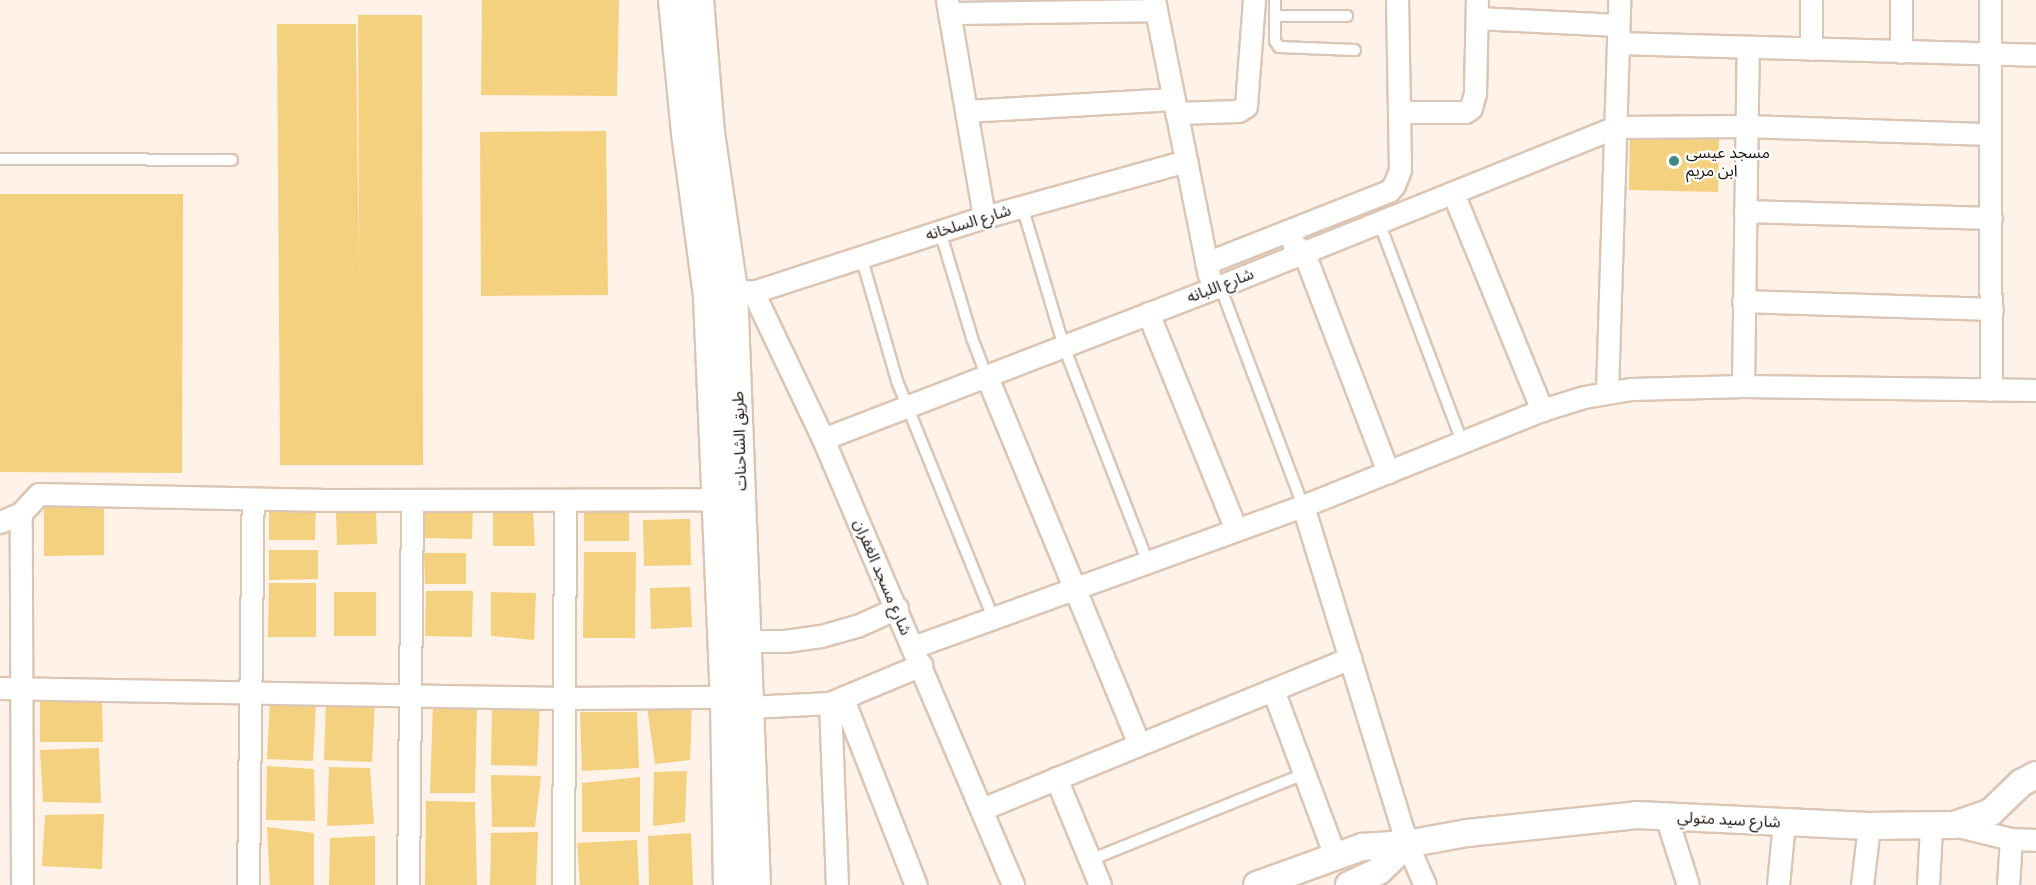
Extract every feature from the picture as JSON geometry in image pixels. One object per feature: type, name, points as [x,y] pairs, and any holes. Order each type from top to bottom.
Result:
[{"type":"main road","name":"طريق الشاحنات","points":[[674,0],[687,133],[709,296],[718,499],[755,885]]},
{"type":"main road","name":"طريق الشاحنات","points":[[698,0],[709,133],[743,291],[747,641],[738,702],[729,885]]},
{"type":"street","points":[[966,111],[1175,106],[1238,111],[1246,106],[1254,0]]},
{"type":"street","points":[[1206,263],[1389,190],[1394,185],[1400,170],[1396,0]]},
{"type":"street","points":[[1606,392],[1619,0]]},
{"type":"street","points":[[1811,0],[1811,49]]},
{"type":"street","points":[[1901,0],[1901,52]]},
{"type":"street","points":[[1990,0],[1991,390]]},
{"type":"street","points":[[984,217],[948,7],[1155,5],[1206,263],[1216,287]]},
{"type":"street","points":[[1399,112],[1465,112],[1471,108],[1475,93],[1477,9],[1618,34],[1748,47],[2036,55]]},
{"type":"street","points":[[1743,386],[1745,126],[1748,47]]},
{"type":"street","points":[[1615,127],[1745,126],[1990,135]]},
{"type":"street","name":"شارع اللبانه","points":[[823,439],[1304,253],[1615,127]]},
{"type":"street","name":"شارع السلخانه","points":[[743,291],[984,217],[1186,161]]},
{"type":"street","points":[[1453,193],[1542,410]]},
{"type":"street","points":[[1745,211],[1991,218]]},
{"type":"street","points":[[1281,233],[1304,253],[1388,472]]},
{"type":"street","name":"شارع مسجد الغفران","points":[[743,291],[823,439],[982,809],[1011,884]]},
{"type":"street","points":[[1743,301],[1992,309]]},
{"type":"street","points":[[1148,313],[1236,530]]},
{"type":"street","points":[[987,377],[1076,588],[1138,744]]},
{"type":"street","points":[[0,688],[738,702],[837,701],[917,656],[993,618],[1303,506],[1542,410],[1606,392],[1743,386],[2036,390]]},
{"type":"street","points":[[22,885],[21,513],[28,502],[39,494],[253,499],[565,501],[718,499]]},
{"type":"street","points":[[248,885],[253,499]]},
{"type":"street","points":[[408,885],[412,500]]},
{"type":"street","points":[[563,885],[565,501]]},
{"type":"street","points":[[1303,506],[1407,844],[1425,885]]},
{"type":"street","points":[[0,522],[21,513]]},
{"type":"street","points":[[747,641],[784,641],[821,636],[857,626],[897,608]]},
{"type":"street","points":[[982,809],[1350,658]]},
{"type":"street","points":[[1273,690],[1335,856]]},
{"type":"street","points":[[837,701],[837,885]]},
{"type":"street","points":[[837,701],[916,885]]},
{"type":"street","name":"شارع سيد متولي","points":[[1257,885],[1335,856],[1374,845],[1407,844],[1467,833],[1637,815],[1869,826],[1942,826],[1991,812],[2021,783],[2036,775]]},
{"type":"street","points":[[1056,778],[1100,885]]},
{"type":"street","points":[[1666,816],[1688,885]]},
{"type":"street","points":[[1778,885],[1784,822]]},
{"type":"street","points":[[1862,885],[1869,826]]},
{"type":"street","points":[[1928,885],[1942,826],[2011,840],[2036,840]]},
{"type":"street","points":[[2008,885],[2011,840]]},
{"type":"street","points":[[1348,885],[1379,871],[1407,844]]},
{"type":"lane","points":[[1275,0],[1275,41],[1280,47],[1355,50]]},
{"type":"lane","points":[[1275,16],[1347,16]]},
{"type":"lane","points":[[0,159],[232,160]]},
{"type":"lane","points":[[1022,206],[1064,346],[1148,562]]},
{"type":"lane","points":[[1379,222],[1462,442]]},
{"type":"lane","points":[[940,231],[972,338],[987,377]]},
{"type":"lane","points":[[861,256],[897,381],[993,618]]},
{"type":"lane","points":[[1216,287],[1303,506]]},
{"type":"lane","points":[[1090,860],[1306,774]]},
{"type":"building","points":[[482,0],[619,0],[617,96],[481,95]]},
{"type":"building","points":[[358,15],[422,15],[423,465],[280,465],[277,24],[356,24],[359,281]]},
{"type":"building","name":"مسجد عيسى ابن مريم","points":[[1630,130],[1719,131],[1718,192],[1629,190]]},
{"type":"building","points":[[606,131],[608,295],[481,296],[480,132]]},
{"type":"building","points":[[0,194],[183,194],[182,473],[0,472]]},
{"type":"building","points":[[104,494],[104,555],[44,556],[44,495]]},
{"type":"building","points":[[269,507],[316,508],[315,540],[269,540]]},
{"type":"building","points":[[424,508],[473,509],[472,539],[424,538]]},
{"type":"building","points":[[336,511],[376,511],[377,544],[337,545]]},
{"type":"building","points":[[533,512],[535,546],[493,546],[493,513]]},
{"type":"building","points":[[584,512],[629,512],[629,541],[584,541]]},
{"type":"building","points":[[690,519],[691,565],[644,566],[643,520]]},
{"type":"building","points":[[269,550],[318,550],[318,579],[269,580]]},
{"type":"building","points":[[584,552],[636,552],[635,638],[583,638]]},
{"type":"building","points":[[424,553],[466,553],[466,584],[425,584]]},
{"type":"building","points":[[269,583],[316,583],[316,637],[268,637]]},
{"type":"building","points":[[690,587],[692,627],[651,629],[650,588]]},
{"type":"building","points":[[426,591],[473,591],[472,637],[425,636]]},
{"type":"building","points":[[334,592],[376,592],[376,636],[334,636]]},
{"type":"building","points":[[491,592],[536,593],[534,640],[491,636]]},
{"type":"building","points":[[102,699],[103,742],[40,742],[40,700]]},
{"type":"building","points":[[270,701],[316,702],[313,761],[267,759]]},
{"type":"building","points":[[326,703],[375,703],[372,762],[324,760]]},
{"type":"building","points":[[433,703],[477,705],[475,793],[430,793]]},
{"type":"building","points":[[492,704],[540,706],[537,766],[491,765]]},
{"type":"building","points":[[692,704],[690,760],[655,764],[647,707]]},
{"type":"building","points":[[580,712],[637,712],[639,768],[582,771]]},
{"type":"building","points":[[99,748],[101,803],[43,802],[40,750]]},
{"type":"building","points":[[267,766],[314,769],[315,821],[266,820]]},
{"type":"building","points":[[329,767],[370,768],[374,824],[327,826]]},
{"type":"building","points":[[687,771],[685,822],[653,826],[654,772]]},
{"type":"building","points":[[491,775],[541,776],[535,827],[492,827]]},
{"type":"building","points":[[640,777],[640,832],[582,832],[582,783]]},
{"type":"building","points":[[426,801],[475,802],[477,885],[425,885]]},
{"type":"building","points":[[104,814],[102,869],[42,866],[45,815]]},
{"type":"building","points":[[267,827],[314,833],[314,885],[270,885]]},
{"type":"building","points":[[538,832],[536,885],[490,885],[491,833]]},
{"type":"building","points":[[691,833],[693,885],[649,885],[648,836]]},
{"type":"building","points":[[375,836],[375,885],[329,885],[330,838]]},
{"type":"building","points":[[637,840],[639,885],[580,885],[577,843]]},
{"type":"place","name":"مسجد عيسى ابن مريم","points":[[1674,161]]}]
